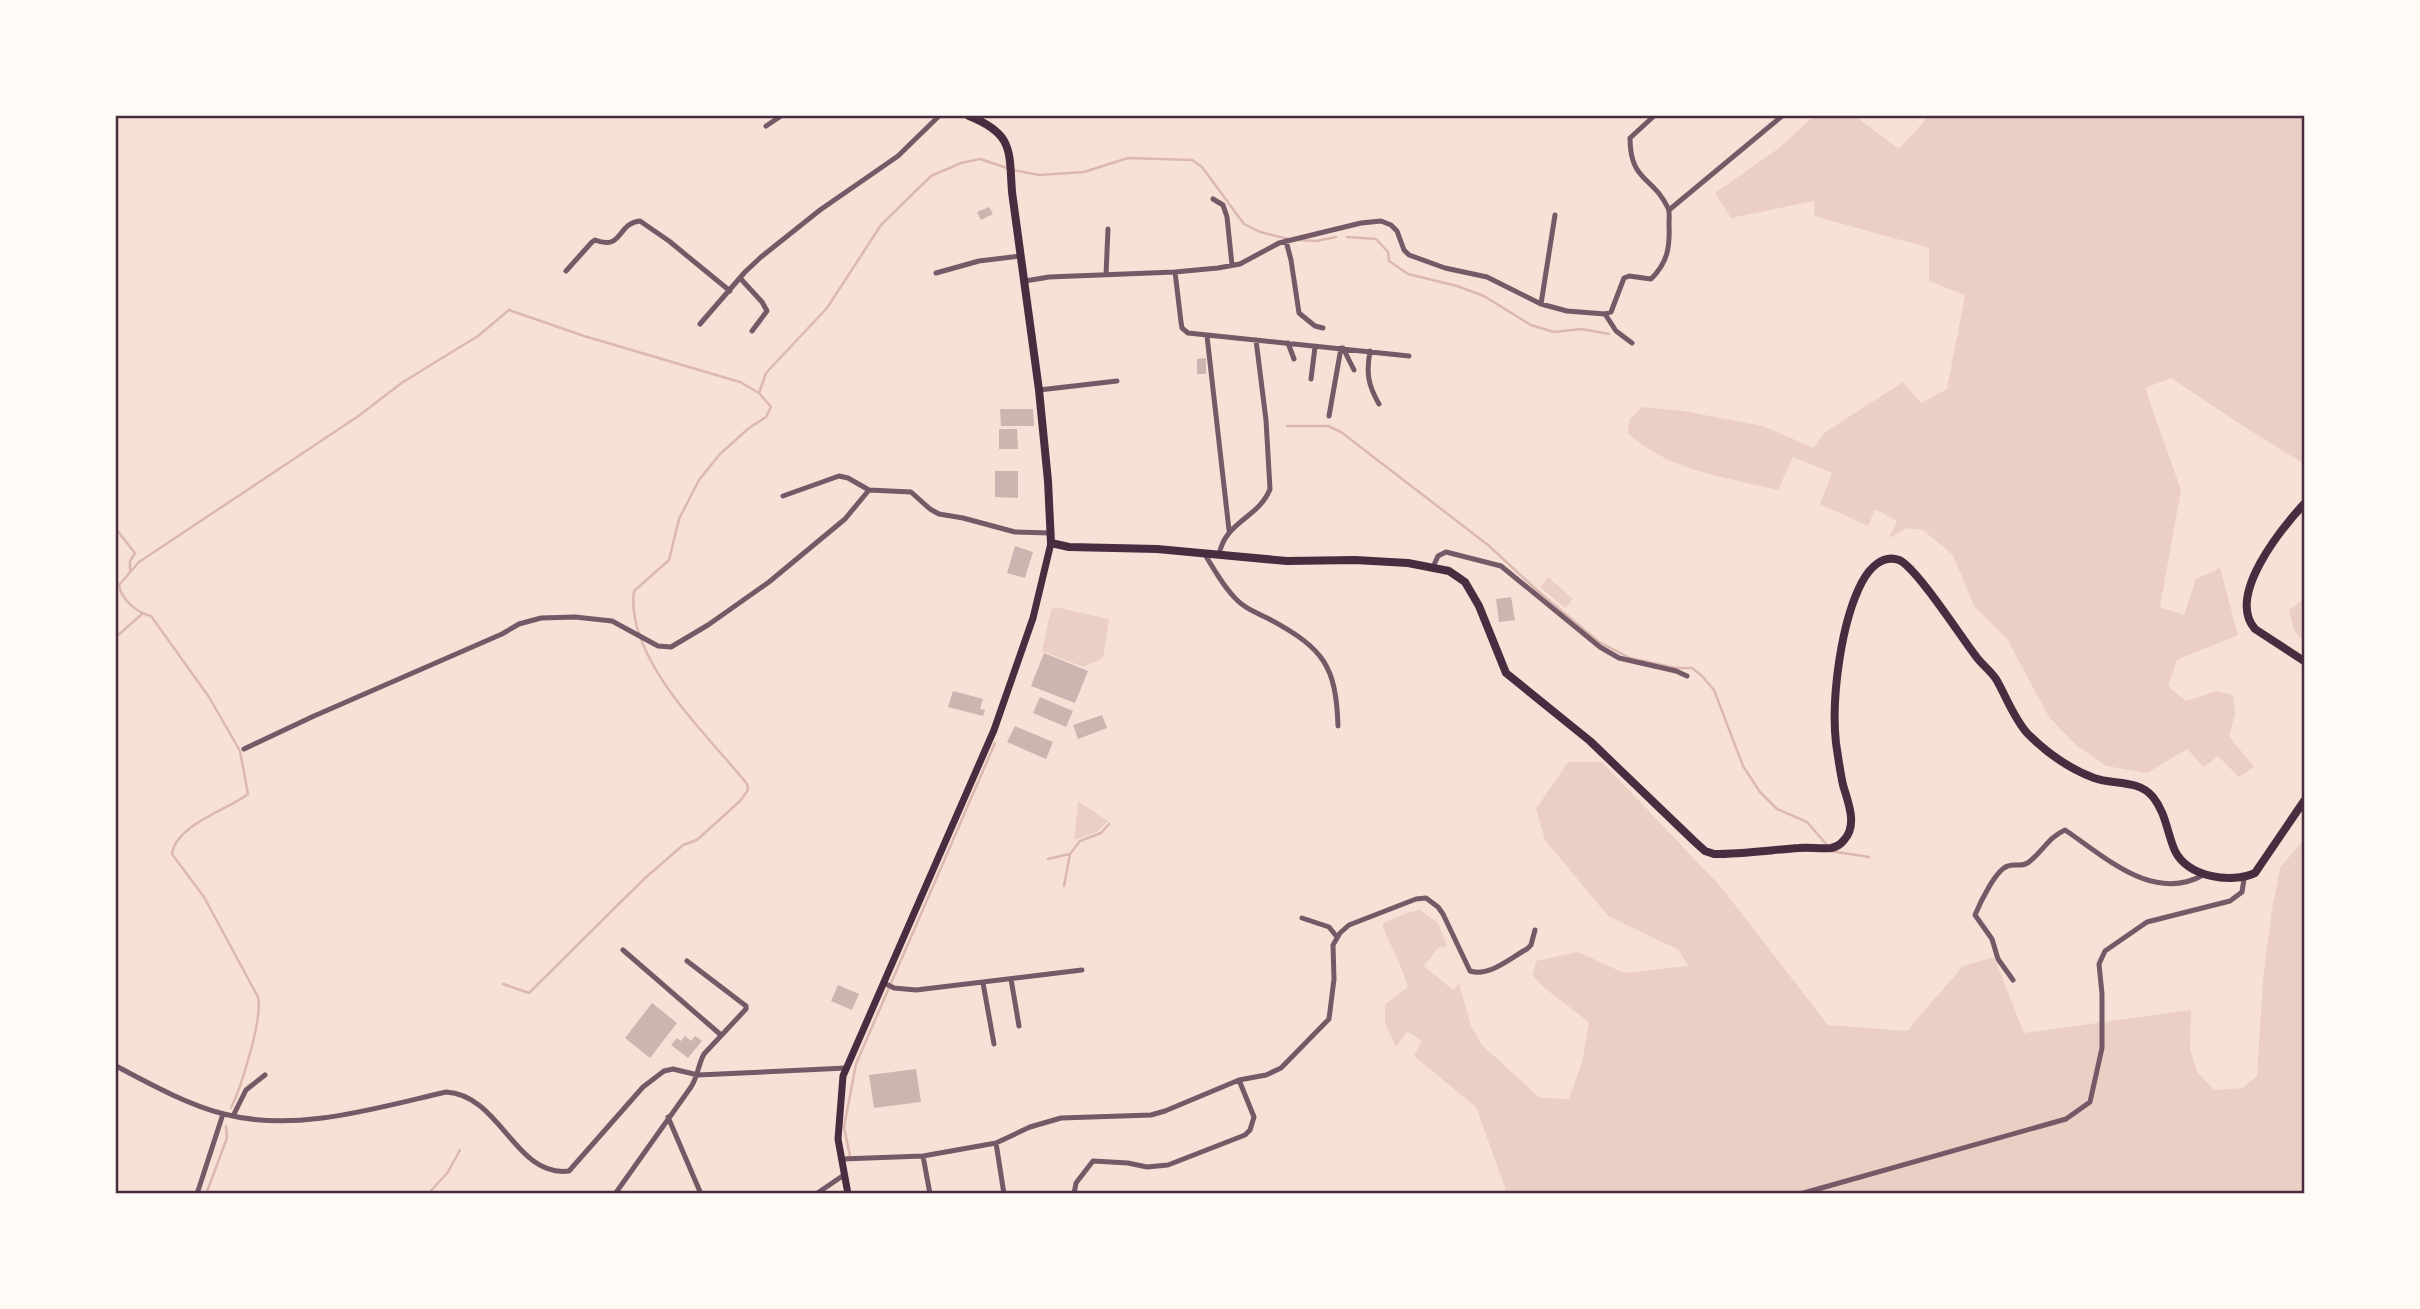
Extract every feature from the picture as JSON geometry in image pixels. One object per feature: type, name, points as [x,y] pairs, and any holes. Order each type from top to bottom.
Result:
[{"type":"main road","points":[[848,1194],[838,1139],[841,1083],[888,985],[994,730],[1033,618],[1051,543],[1039,390],[1026,281],[1020,256],[1011,178],[1012,159],[1008,147],[996,132],[984,122],[969,116]]},
{"type":"main road","points":[[2305,504],[2276,538],[2248,590],[2245,611],[2255,629],[2305,661]]},
{"type":"main road","points":[[1051,543],[1069,547],[1204,553],[1287,561],[1408,563],[1449,570],[1465,582],[1479,606],[1506,673],[1590,741],[1705,851],[1720,854],[1808,847],[1834,848],[1848,836],[1851,827],[1850,807],[1843,784],[1836,740],[1838,680],[1843,641],[1853,601],[1866,576],[1880,562],[1889,559],[1899,560],[1921,581],[1977,659],[1994,676],[2026,732],[2079,772],[2097,779],[2131,784],[2145,790],[2160,809],[2176,852],[2188,865],[2205,874],[2244,879],[2255,873],[2305,801]]},
{"type":"street","points":[[766,126],[781,116]]},
{"type":"street","points":[[700,324],[740,278],[801,224],[898,156],[940,116]]},
{"type":"street","points":[[1026,281],[1049,276],[1175,272],[1240,264],[1286,241],[1362,223],[1381,222],[1391,225],[1397,231],[1404,250],[1409,255],[1445,268],[1487,277],[1541,304],[1567,311],[1605,314],[1611,312],[1624,278],[1629,276],[1651,279],[1667,259],[1670,249],[1669,210],[1630,158],[1630,138],[1654,116]]},
{"type":"street","points":[[1669,210],[1782,116]]},
{"type":"street","points":[[1213,199],[1223,205],[1227,217],[1232,265]]},
{"type":"street","points":[[1541,304],[1555,215]]},
{"type":"street","points":[[566,271],[592,242],[595,240],[611,243],[627,226],[640,221],[730,291]]},
{"type":"street","points":[[1106,275],[1108,229]]},
{"type":"street","points":[[1286,241],[1299,313],[1315,326],[1323,328]]},
{"type":"street","points":[[936,273],[979,261],[1020,256]]},
{"type":"street","points":[[1175,272],[1182,328],[1188,333],[1409,356]]},
{"type":"street","points":[[740,278],[767,311],[752,331]]},
{"type":"street","points":[[1605,314],[1616,331],[1632,343]]},
{"type":"street","points":[[1206,336],[1229,530]]},
{"type":"street","points":[[1219,555],[1221,542],[1229,530],[1244,519],[1269,493],[1267,433],[1256,340]]},
{"type":"street","points":[[1288,343],[1294,359]]},
{"type":"street","points":[[1311,379],[1315,347]]},
{"type":"street","points":[[1342,348],[1354,370]]},
{"type":"street","points":[[1329,416],[1342,348]]},
{"type":"street","points":[[1370,351],[1367,378],[1370,390],[1379,404]]},
{"type":"street","points":[[1039,390],[1116,381]]},
{"type":"street","points":[[783,496],[839,476],[869,490],[910,491],[939,514],[1014,532],[1051,533]]},
{"type":"street","points":[[244,749],[519,624],[541,618],[604,619],[658,646],[671,647],[716,620],[769,582],[845,519],[869,490]]},
{"type":"street","points":[[1433,567],[1438,556],[1447,552],[1501,566],[1600,648],[1619,658],[1687,676]]},
{"type":"street","points":[[1204,553],[1238,602],[1299,637],[1323,660],[1335,687],[1338,726]]},
{"type":"street","points":[[2013,980],[1998,959],[1992,939],[1975,915],[1999,872],[2008,866],[2025,865],[2054,835],[2065,830],[2136,877],[2153,884],[2191,882],[2205,874]]},
{"type":"street","points":[[1800,1194],[2066,1119],[2090,1102],[2102,1048],[2102,993],[2098,964],[2105,951],[2147,922],[2230,901],[2242,892],[2244,879]]},
{"type":"street","points":[[842,1159],[923,1156],[996,1143],[1030,1127],[1061,1118],[1126,1117],[1165,1111],[1239,1080],[1266,1075],[1280,1068],[1329,1019],[1334,979],[1332,954],[1337,937],[1349,925],[1423,897],[1438,907],[1469,971],[1493,969],[1527,948],[1533,941],[1535,930]]},
{"type":"street","points":[[1302,918],[1329,927],[1337,937]]},
{"type":"street","points":[[623,950],[721,1035]]},
{"type":"street","points":[[615,1194],[698,1075],[704,1054],[745,1013],[746,1006],[687,961]]},
{"type":"street","points":[[888,985],[916,990],[1082,970]]},
{"type":"street","points":[[1011,979],[1019,1026]]},
{"type":"street","points":[[983,983],[994,1044]]},
{"type":"street","points":[[116,1066],[223,1114],[257,1121],[344,1116],[429,1096],[458,1093],[476,1100],[541,1167],[557,1173],[569,1171],[656,1075],[673,1069],[698,1075],[846,1068]]},
{"type":"street","points":[[233,1116],[246,1090],[265,1076]]},
{"type":"street","points":[[1074,1194],[1076,1183],[1093,1161],[1157,1167],[1245,1135],[1253,1124],[1254,1117],[1239,1080]]},
{"type":"street","points":[[197,1194],[223,1114]]},
{"type":"street","points":[[668,1117],[701,1194]]},
{"type":"street","points":[[996,1143],[1004,1194]]},
{"type":"street","points":[[923,1156],[930,1194]]},
{"type":"street","points":[[816,1194],[844,1175]]},
{"type":"shaded area","points":[[1814,116],[1855,116],[1899,149],[1929,116],[2304,116],[2304,464],[2171,378],[2145,388],[2181,490],[2160,607],[2184,615],[2196,579],[2220,568],[2238,635],[2177,660],[2168,686],[2186,701],[2217,691],[2233,695],[2235,714],[2229,736],[2254,767],[2239,777],[2218,756],[2204,767],[2187,749],[2147,773],[2106,766],[2077,746],[2049,717],[2007,639],[1974,606],[1953,555],[1923,530],[1907,528],[1889,538],[1897,521],[1875,509],[1868,526],[1820,504],[1832,473],[1793,457],[1778,490],[1679,464],[1644,446],[1628,433],[1629,420],[1642,407],[1683,411],[1763,426],[1814,448],[1824,433],[1903,382],[1921,403],[1947,389],[1965,295],[1929,281],[1929,248],[1814,216],[1814,201],[1731,218],[1715,193],[1779,148]]},
{"type":"shaded area","points":[[1548,577],[1573,599],[1565,608],[1540,587]]},
{"type":"shaded area","points":[[2304,599],[2304,642],[2294,631],[2289,610]]},
{"type":"shaded area","points":[[1055,607],[1109,619],[1103,658],[1083,667],[1042,651],[1051,610]]},
{"type":"shaded area","points":[[1568,762],[1602,762],[1721,887],[1828,1025],[1907,1031],[1963,966],[1994,957],[2024,1033],[2191,1010],[2190,1049],[2197,1072],[2214,1090],[2243,1088],[2257,1076],[2263,980],[2280,868],[2304,839],[2304,1193],[1507,1193],[1476,1107],[1414,1056],[1422,1041],[1407,1031],[1396,1047],[1385,1023],[1385,1005],[1408,987],[1382,924],[1420,910],[1438,923],[1447,946],[1438,948],[1424,966],[1453,990],[1459,983],[1471,1026],[1482,1045],[1540,1098],[1569,1099],[1582,1063],[1589,1022],[1543,987],[1533,976],[1536,961],[1578,952],[1624,973],[1688,966],[1679,950],[1608,916],[1545,840],[1536,809]]},
{"type":"shaded area","points":[[1078,801],[1108,821],[1097,832],[1074,840]]},
{"type":"building","points":[[989,207],[993,214],[981,220],[977,212]]},
{"type":"building","points":[[1206,358],[1206,374],[1197,374],[1197,359]]},
{"type":"building","points":[[1000,409],[1033,409],[1034,426],[1001,426]]},
{"type":"building","points":[[999,429],[1017,429],[1018,449],[999,449]]},
{"type":"building","points":[[995,471],[1018,471],[1018,498],[995,497]]},
{"type":"building","points":[[1015,546],[1033,552],[1025,578],[1007,573]]},
{"type":"building","points":[[1511,597],[1515,620],[1499,622],[1496,599]]},
{"type":"building","points":[[1044,653],[1088,671],[1075,703],[1031,686]]},
{"type":"building","points":[[953,691],[983,699],[980,709],[985,710],[983,716],[948,707]]},
{"type":"building","points":[[1040,697],[1073,711],[1066,727],[1033,713]]},
{"type":"building","points":[[1102,715],[1107,728],[1078,739],[1073,725]]},
{"type":"building","points":[[1015,726],[1053,742],[1046,759],[1007,742]]},
{"type":"building","points":[[838,985],[859,994],[852,1010],[831,1001]]},
{"type":"building","points":[[652,1003],[677,1023],[650,1058],[625,1038]]},
{"type":"building","points":[[685,1036],[691,1041],[695,1036],[702,1041],[688,1058],[671,1045],[677,1038],[681,1041]]},
{"type":"building","points":[[916,1069],[921,1102],[874,1108],[869,1075]]},
{"type":"waterway","points":[[759,393],[766,373],[827,308],[881,225],[931,176],[961,163],[980,159],[1039,175],[1084,172],[1128,158],[1192,160],[1202,167],[1244,224],[1260,232],[1288,239]]},
{"type":"waterway","points":[[1298,240],[1316,241],[1336,237]]},
{"type":"waterway","points":[[1347,237],[1376,239],[1388,252],[1389,261],[1408,274],[1484,296],[1531,325],[1554,332],[1582,329],[1609,334]]},
{"type":"waterway","points":[[231,1108],[254,1036],[258,997],[204,897],[172,854],[175,844],[193,826],[248,794],[240,751],[209,697],[151,616],[130,605],[119,585],[139,562],[357,417],[403,382],[478,336],[509,310],[584,336],[740,382],[759,393],[771,407],[766,417],[720,454],[699,480],[679,519],[669,560],[634,591],[635,617],[642,643],[655,669],[691,719],[747,784],[748,790],[740,801],[697,840],[683,845],[644,879],[529,993],[503,984]]},
{"type":"waterway","points":[[1287,426],[1328,426],[1341,432],[1488,545],[1599,642],[1630,658],[1676,668],[1692,668],[1714,690],[1743,766],[1760,792],[1777,809],[1807,822],[1827,845]]},
{"type":"waterway","points":[[116,529],[135,553],[130,561],[130,571]]},
{"type":"waterway","points":[[116,637],[142,614]]},
{"type":"waterway","points":[[850,1156],[844,1127],[856,1064],[995,743]]},
{"type":"waterway","points":[[1048,859],[1070,854],[1080,841],[1101,833],[1109,824]]},
{"type":"waterway","points":[[1830,851],[1869,857]]},
{"type":"waterway","points":[[1064,886],[1070,854]]},
{"type":"waterway","points":[[206,1194],[227,1138],[226,1126]]},
{"type":"waterway","points":[[428,1194],[448,1172],[460,1150]]}]
